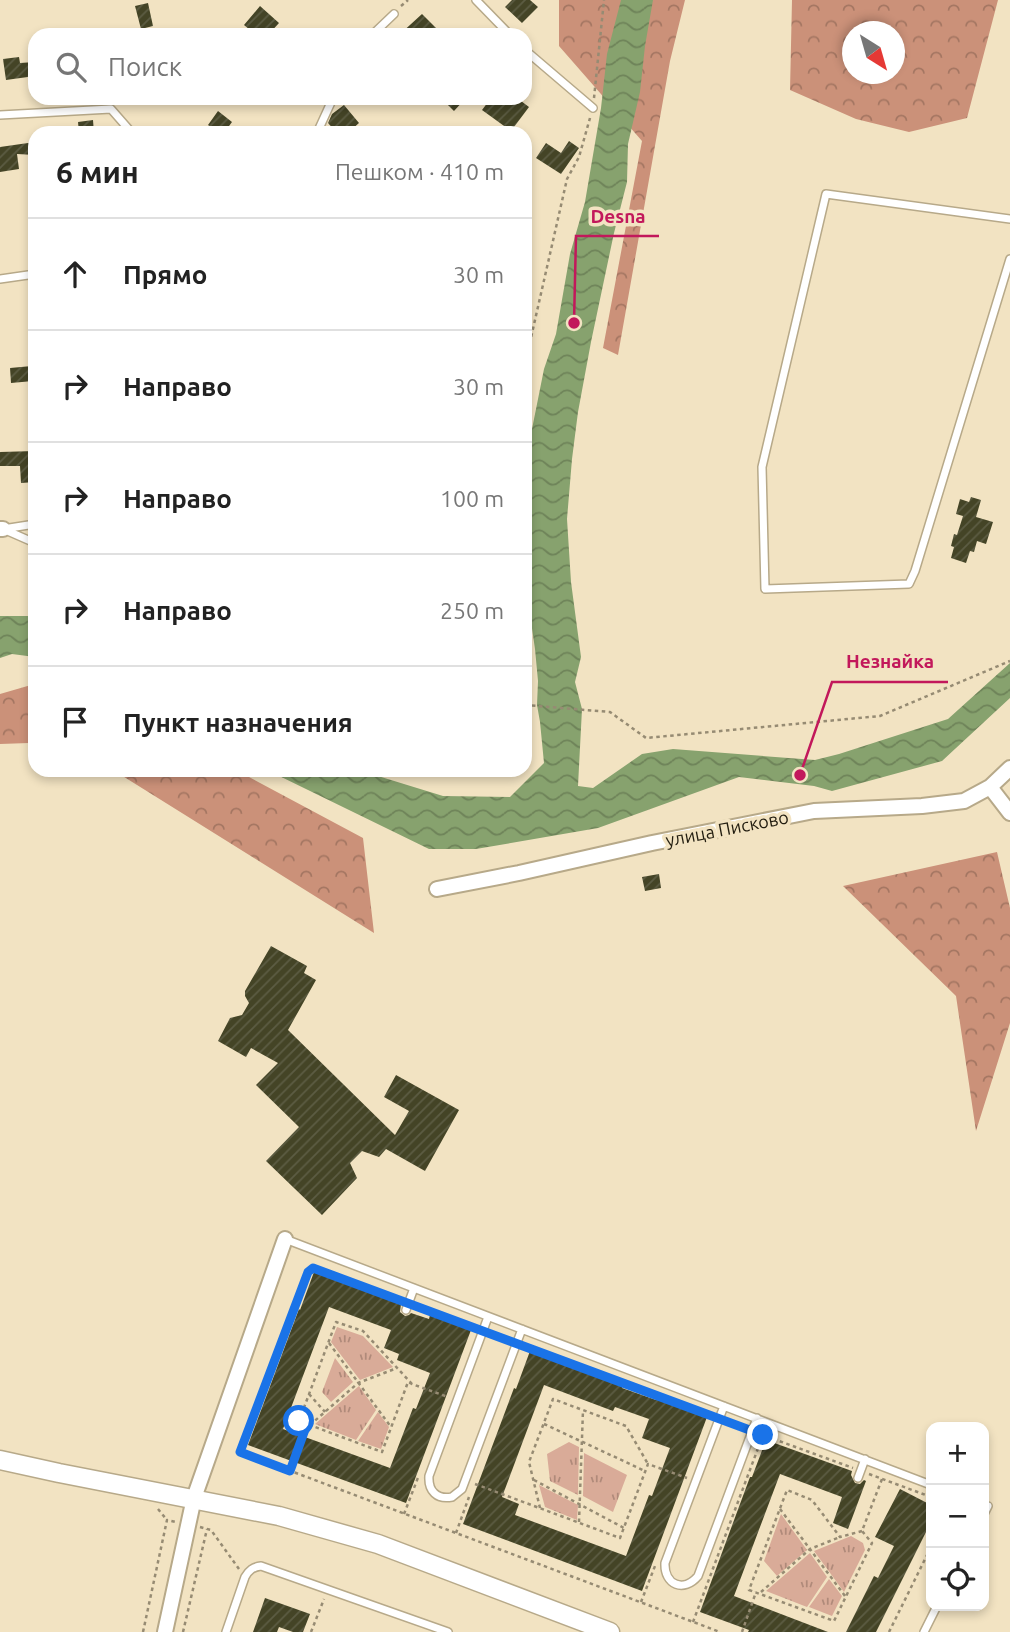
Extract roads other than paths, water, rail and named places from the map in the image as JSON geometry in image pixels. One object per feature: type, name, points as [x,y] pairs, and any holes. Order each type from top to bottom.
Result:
[{"type":"street","name":"улица Писково","points":[[437,889],[814,811],[922,806],[964,801],[990,787],[1010,768]]},
{"type":"street","points":[[990,787],[1010,813]]},
{"type":"street","points":[[165,1632],[194,1498],[285,1239]]},
{"type":"street","points":[[0,1460],[279,1516],[378,1544],[610,1632]]},
{"type":"lane","points":[[477,0],[503,28]]},
{"type":"lane","points":[[379,28],[394,13]]},
{"type":"lane","points":[[532,56],[593,108]]},
{"type":"lane","points":[[320,126],[330,105]]},
{"type":"lane","points":[[0,115],[111,109],[126,126]]},
{"type":"lane","points":[[1010,219],[826,194],[762,467],[765,589],[909,583],[915,571],[1010,258]]},
{"type":"lane","points":[[0,279],[28,275]]},
{"type":"lane","points":[[1,529],[28,525]]},
{"type":"lane","points":[[1,529],[28,540]]},
{"type":"lane","points":[[285,1239],[926,1483]]},
{"type":"lane","points":[[407,1307],[414,1288]]},
{"type":"lane","points":[[488,1317],[429,1476],[432,1492],[440,1497],[452,1497],[462,1489],[522,1329]]},
{"type":"lane","points":[[724,1406],[665,1563],[666,1574],[676,1584],[688,1584],[698,1576],[757,1418]]},
{"type":"lane","points":[[859,1474],[865,1459]]},
{"type":"lane","points":[[226,1632],[245,1577],[254,1567],[261,1566],[448,1632]]},
{"type":"lane","points":[[924,1632],[934,1611]]},
{"type":"water","points":[[621,0],[653,0],[640,92],[628,144],[627,182],[591,342],[572,459],[567,519],[571,582],[581,657],[575,682],[582,709],[578,786],[593,788],[642,754],[673,749],[815,760],[839,754],[948,719],[1010,663],[1010,698],[942,761],[832,791],[814,786],[739,777],[598,828],[476,849],[429,849],[281,777],[381,777],[443,796],[510,797],[544,763],[532,628],[532,429],[544,369],[556,334],[570,254],[585,202],[607,54]]},
{"type":"water","points":[[0,616],[28,616],[28,656],[12,654],[0,658]]},
{"type":"place","name":"Desna","points":[[574,323]]},
{"type":"place","name":"Незнайка","points":[[800,775]]}]
